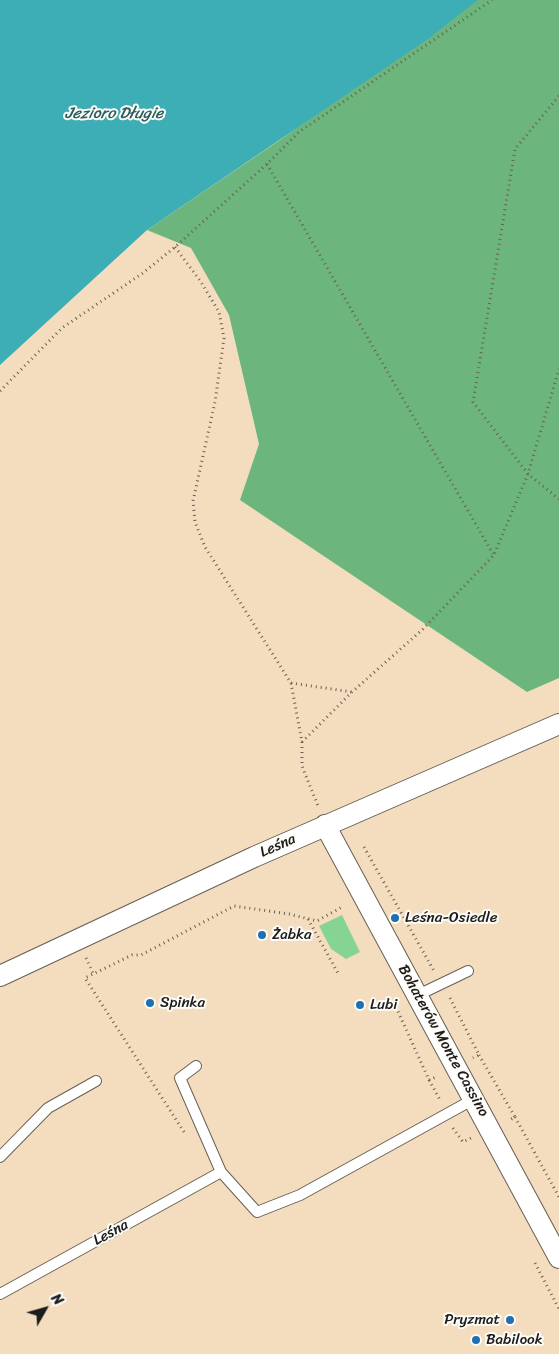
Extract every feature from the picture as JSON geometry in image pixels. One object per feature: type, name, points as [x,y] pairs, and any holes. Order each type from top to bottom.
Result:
[{"type":"street","name":"Leśna","points":[[0,976],[254,857],[322,817],[559,724]]},
{"type":"street","name":"Bohaterów Monte Cassino","points":[[322,817],[557,1251]]},
{"type":"lane","points":[[418,995],[468,971]]},
{"type":"lane","points":[[196,1066],[180,1078],[221,1172],[257,1212],[300,1196],[474,1099]]},
{"type":"lane","points":[[0,1157],[48,1108],[96,1081]]},
{"type":"lane","name":"Leśna","points":[[0,1294],[221,1172]]},
{"type":"path","points":[[0,391],[62,328],[143,273],[175,247],[267,164],[299,132],[492,0]]},
{"type":"path","points":[[559,96],[515,149],[473,402],[528,474],[559,499]]},
{"type":"path","points":[[267,164],[494,555]]},
{"type":"path","points":[[175,247],[201,282],[218,312],[224,338],[215,402],[193,501],[195,522],[205,547],[291,683],[302,742],[302,766],[322,817]]},
{"type":"path","points":[[302,742],[352,692],[422,630],[494,555],[528,474],[559,369]]},
{"type":"path","points":[[291,683],[352,692]]},
{"type":"path","points":[[186,1136],[85,978],[132,955],[141,955],[234,906],[289,914],[317,921],[342,907]]},
{"type":"path","points":[[308,918],[339,975]]},
{"type":"path","points":[[84,953],[93,973]]},
{"type":"path","points":[[515,1118],[559,1198]]},
{"type":"green space","points":[[476,0],[559,0],[559,678],[527,692],[240,500],[259,444],[229,315],[191,248],[147,230],[280,140]]},
{"type":"green space","points":[[342,915],[360,952],[346,959],[331,949],[319,926]]},
{"type":"water","name":"Jezioro Długie","points":[[0,0],[478,0],[428,39],[147,230],[0,365]]},
{"type":"place","name":"Leśna-Osiedle","points":[[395,918]]},
{"type":"place","name":"Żabka","points":[[262,935]]},
{"type":"place","name":"Spinka","points":[[150,1003]]},
{"type":"place","name":"Lubi","points":[[360,1005]]},
{"type":"place","name":"Pryzmat","points":[[510,1320]]},
{"type":"place","name":"Babilook","points":[[476,1340]]}]
